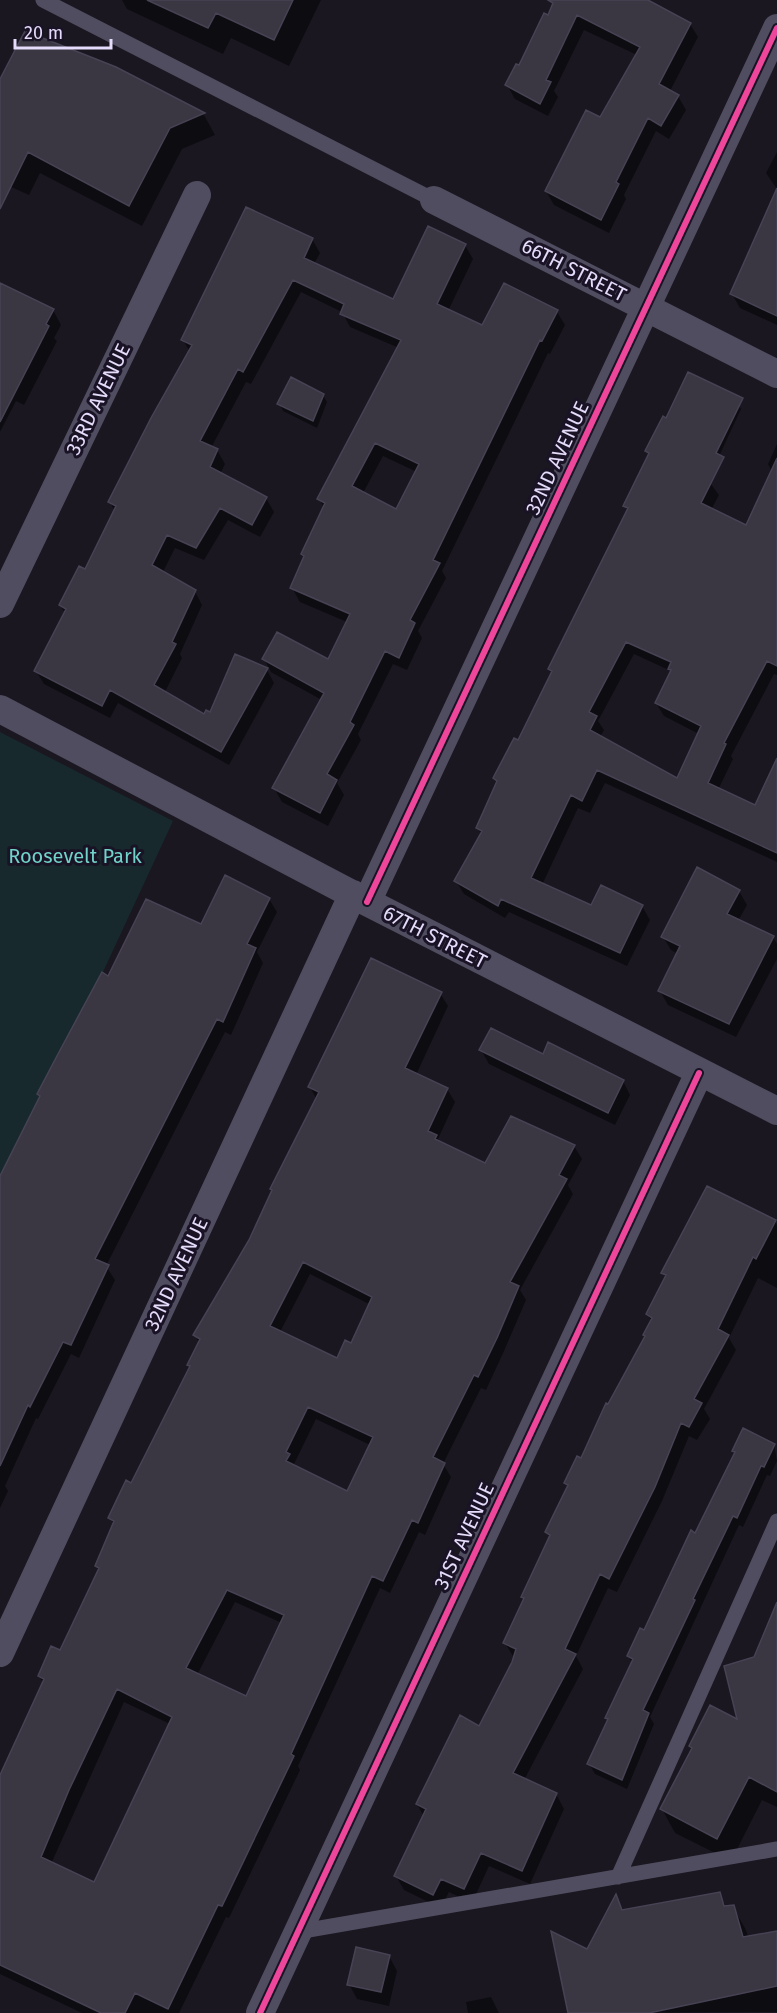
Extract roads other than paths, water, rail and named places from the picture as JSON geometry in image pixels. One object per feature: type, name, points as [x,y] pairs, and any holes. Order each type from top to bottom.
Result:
[{"type":"street","name":"32ND AVENUE","points":[[0,1653],[777,28]]},
{"type":"street","name":"33RD AVENUE","points":[[0,604],[197,195]]},
{"type":"street","name":"66TH STREET","points":[[434,200],[777,374]]},
{"type":"street","name":"67TH STREET","points":[[0,709],[699,1073],[776,1109]]},
{"type":"street","name":"31ST AVENUE","points":[[260,2013],[699,1073]]},
{"type":"lane","points":[[43,0],[434,200]]},
{"type":"lane","points":[[618,1877],[777,1521]]},
{"type":"lane","points":[[297,1932],[777,1850]]},
{"type":"park label","name":"Roosevelt Park","points":[[75,856]]}]
